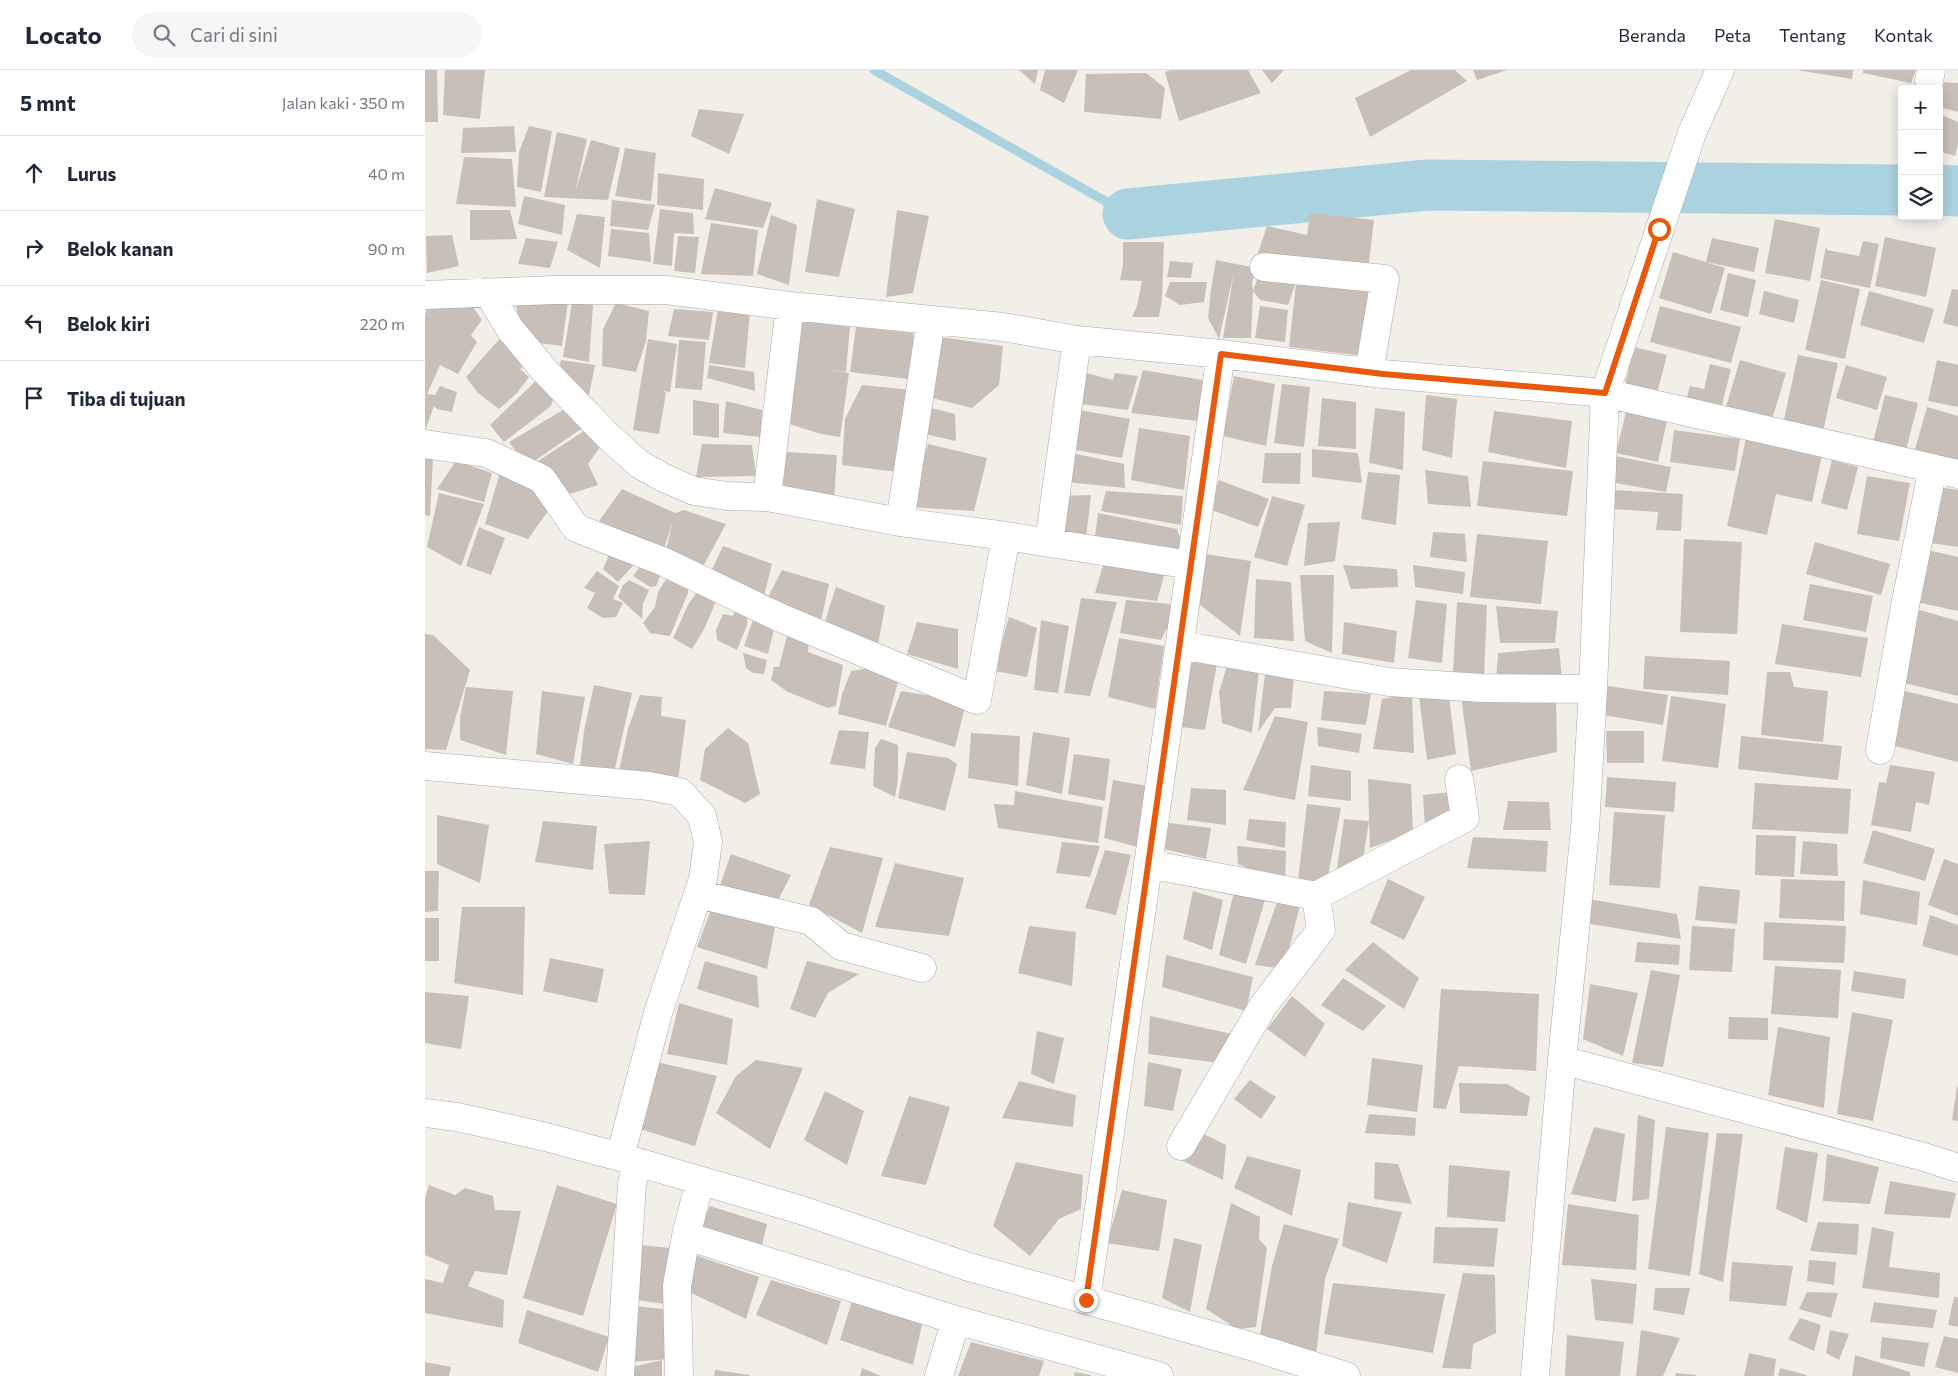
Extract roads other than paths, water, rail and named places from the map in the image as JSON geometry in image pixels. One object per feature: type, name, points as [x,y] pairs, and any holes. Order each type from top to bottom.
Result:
[{"type":"street","points":[[1535,1376],[1562,1060],[1585,829],[1593,689],[1605,393],[1692,133],[1720,70]]},
{"type":"street","points":[[1264,267],[1385,279],[1369,372]]},
{"type":"street","points":[[425,296],[488,292],[666,290],[790,306],[1003,327],[1077,340],[1221,354],[1369,372],[1605,393],[1945,471],[1905,606],[1880,750]]},
{"type":"street","points":[[488,292],[511,329],[545,371],[609,437],[639,464],[664,478],[694,491],[727,496],[767,497],[900,522],[1006,536],[1191,565]]},
{"type":"street","points":[[767,497],[790,306]]},
{"type":"street","points":[[900,522],[931,320]]},
{"type":"street","points":[[1049,543],[1077,340]]},
{"type":"street","points":[[1086,1300],[1221,354]]},
{"type":"street","points":[[425,444],[485,453],[542,479],[576,528],[662,561],[781,618],[977,700],[1006,536]]},
{"type":"street","points":[[1180,645],[1389,682],[1482,688],[1593,689]]},
{"type":"street","points":[[425,766],[649,786],[680,792],[702,816],[708,842],[703,879],[658,1013],[628,1160],[632,1184],[620,1376]]},
{"type":"street","points":[[1148,864],[1315,896],[1465,818],[1459,779]]},
{"type":"street","points":[[698,894],[811,921],[841,946],[922,968]]},
{"type":"street","points":[[1181,1146],[1263,1006],[1321,930],[1315,896]]},
{"type":"street","points":[[1562,1060],[1924,1157],[1958,1168]]},
{"type":"street","points":[[425,1113],[457,1117],[510,1129],[700,1180],[801,1210],[969,1267],[1250,1346],[1346,1376]]},
{"type":"street","points":[[679,1376],[677,1286],[685,1236],[700,1180]]},
{"type":"street","points":[[685,1236],[956,1320],[1159,1376]]},
{"type":"street","points":[[939,1376],[956,1320]]},
{"type":"waterway","points":[[874,70],[1128,214]]},
{"type":"waterway","points":[[1128,214],[1428,185],[1898,190]]},
{"type":"waterway","points":[[1943,190],[1958,191]]}]
